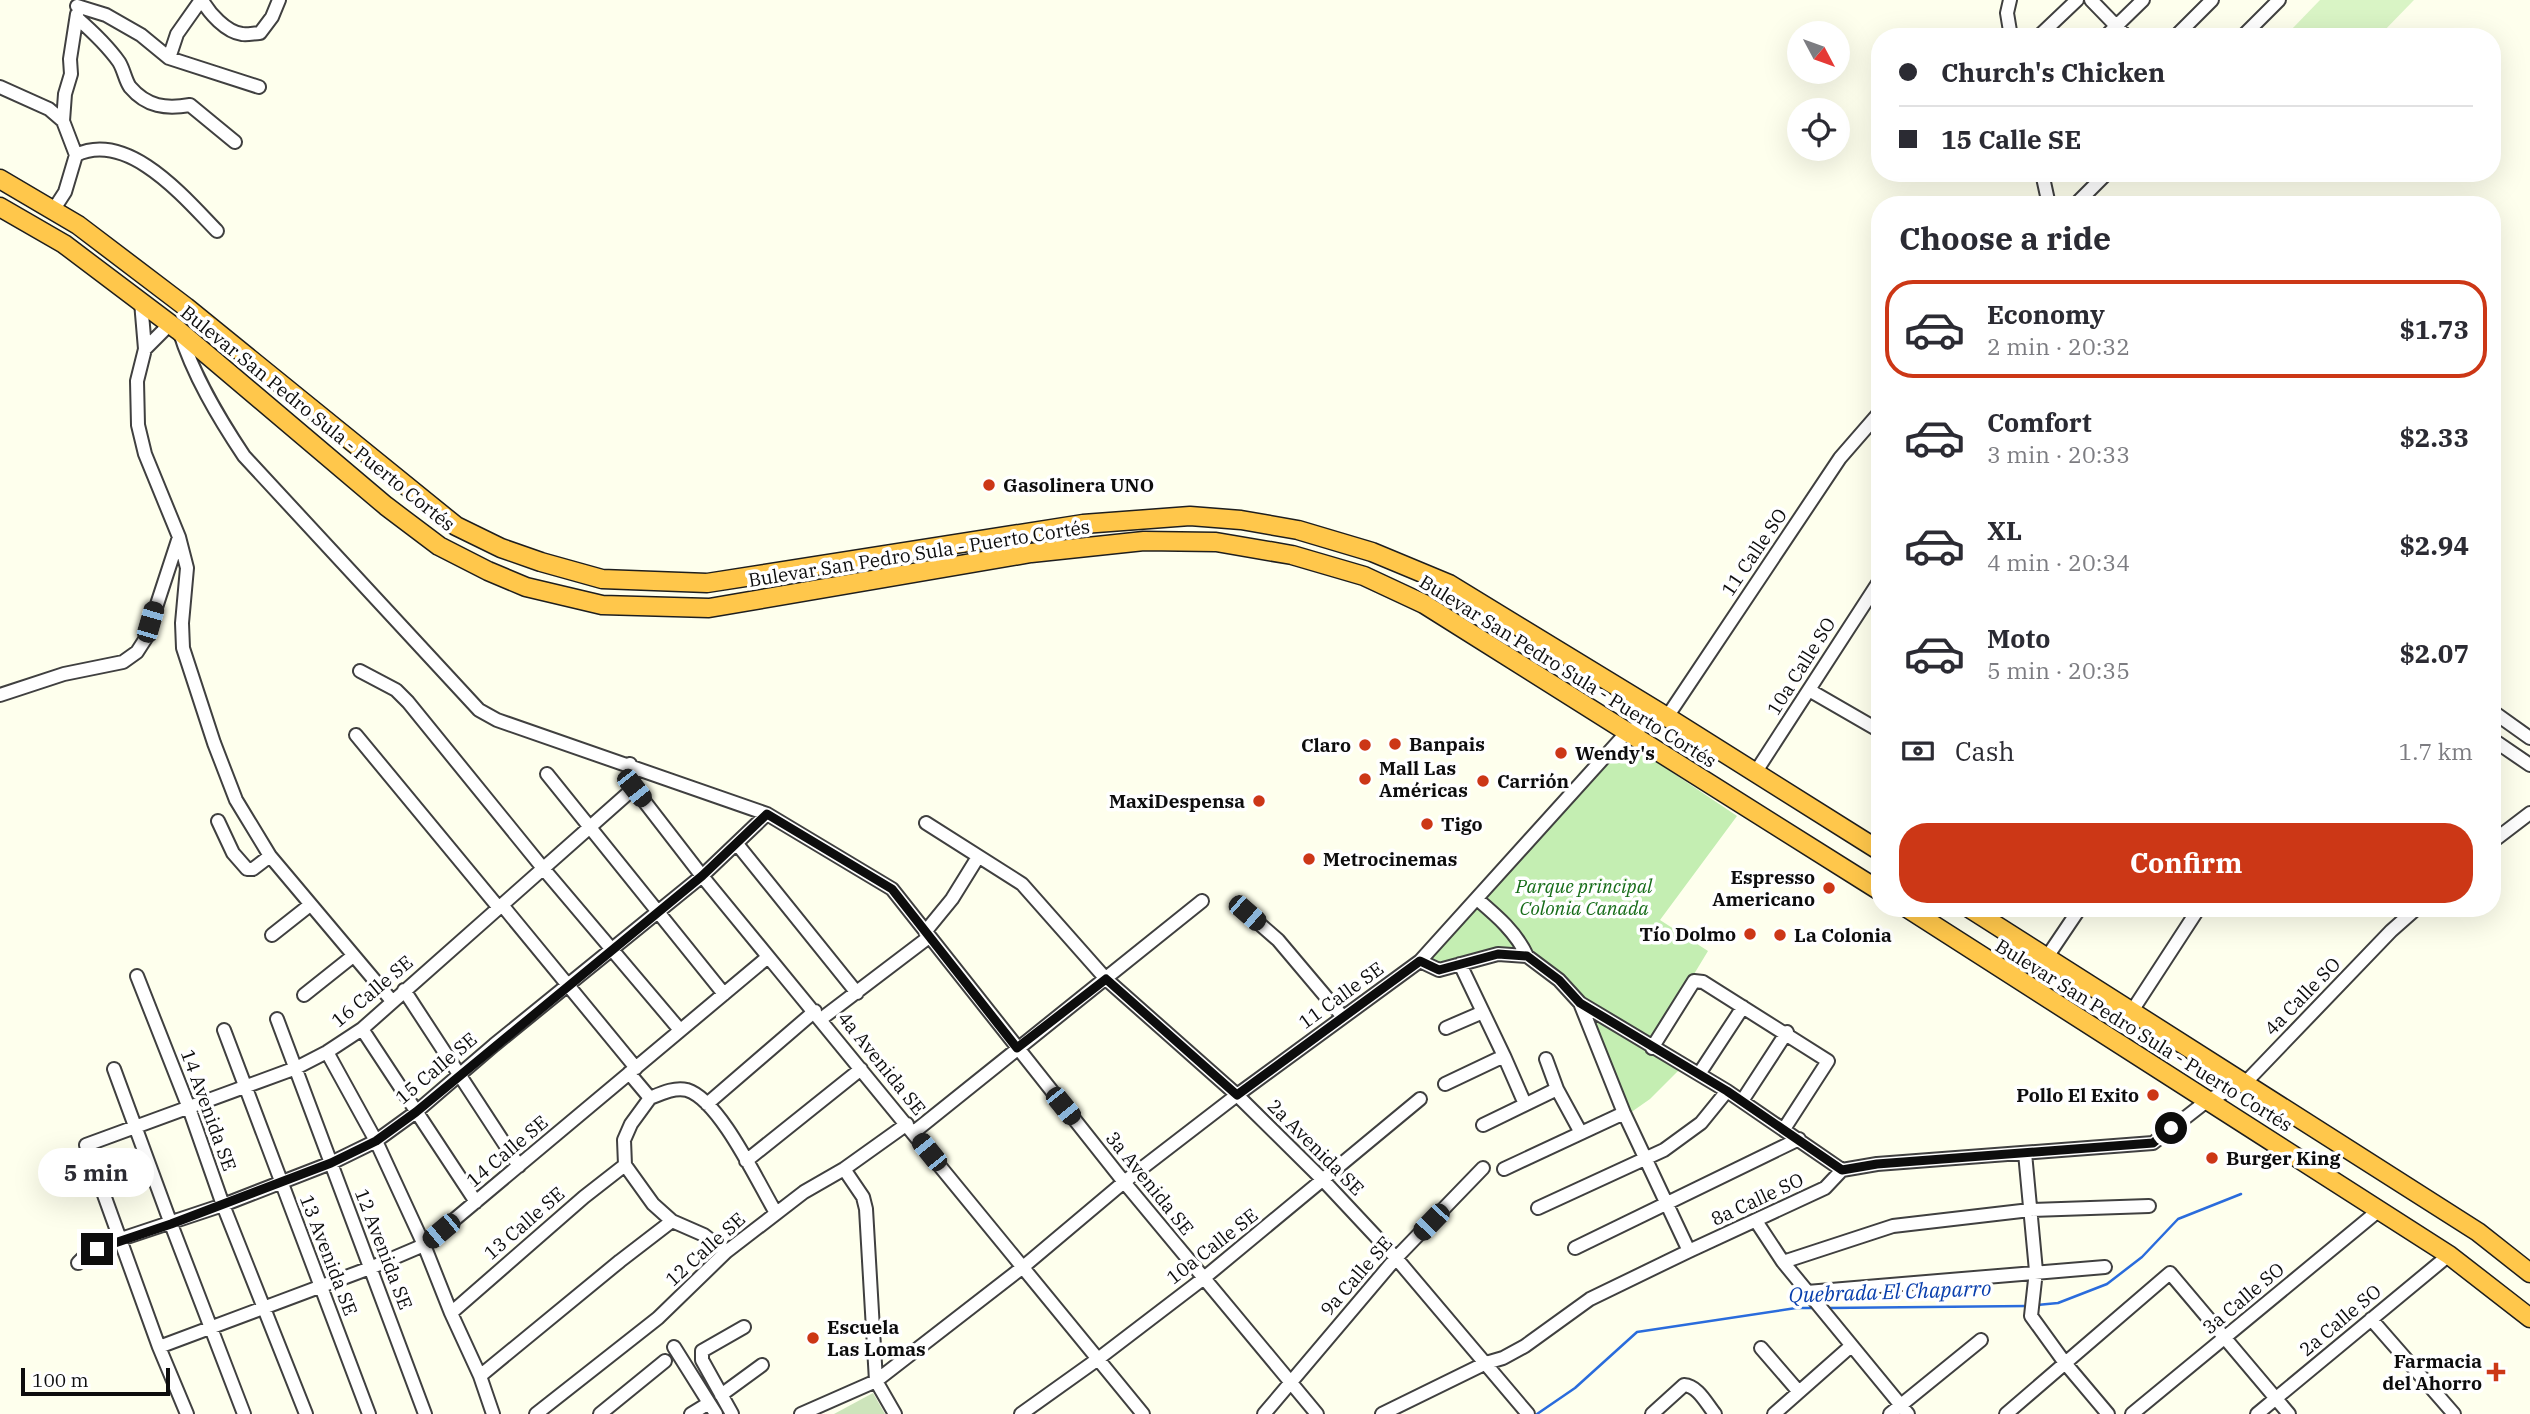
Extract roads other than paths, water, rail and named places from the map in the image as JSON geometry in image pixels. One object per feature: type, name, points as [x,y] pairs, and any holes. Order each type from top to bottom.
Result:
[{"type":"highway","name":"Bulevar San Pedro Sula - Puerto Cortés","points":[[0,179],[54,209],[186,307],[456,526],[501,548],[602,579],[708,583],[1083,524],[1190,516],[1241,520],[1298,530],[1372,552],[1429,575],[1541,639],[1871,845]]},
{"type":"highway","name":"Bulevar San Pedro Sula - Puerto Cortés","points":[[0,207],[64,244],[174,327],[386,506],[439,546],[526,587],[602,605],[709,608],[1031,554],[1144,541],[1216,542],[1292,555],[1364,576],[1434,610],[1871,885]]},
{"type":"highway","name":"Bulevar San Pedro Sula - Puerto Cortés","points":[[1921,917],[2449,1255],[2530,1318]]},
{"type":"highway","name":"Bulevar San Pedro Sula - Puerto Cortés","points":[[1983,917],[2477,1232],[2530,1273]]},
{"type":"street","points":[[169,58],[177,34],[202,0],[211,14],[228,29],[241,34],[260,33],[272,18],[279,0]]},
{"type":"street","points":[[2010,0],[2007,13],[2010,28]]},
{"type":"street","points":[[2047,28],[2077,0]]},
{"type":"street","points":[[2091,0],[2116,26],[2143,0]]},
{"type":"street","points":[[2184,28],[2212,0]]},
{"type":"street","points":[[2251,28],[2279,0]]},
{"type":"street","points":[[78,8],[106,15],[141,35],[169,58],[259,87]]},
{"type":"street","points":[[54,209],[65,192],[76,155],[64,121],[65,94],[71,74],[70,59],[78,8]]},
{"type":"street","points":[[78,8],[121,65],[130,86],[149,102],[165,109],[190,105],[235,142]]},
{"type":"street","points":[[0,87],[49,109],[64,121]]},
{"type":"street","points":[[76,155],[86,150],[112,149],[128,155],[178,192],[217,231]]},
{"type":"street","points":[[2084,196],[2097,182]]},
{"type":"street","points":[[141,302],[145,349],[137,382],[138,425],[145,454],[179,537],[187,568],[182,623],[183,648],[214,743],[236,800],[270,856],[392,1001]]},
{"type":"street","points":[[145,349],[174,327],[221,421],[244,456],[479,710],[497,720],[630,764],[767,814]]},
{"type":"street","name":"11 Calle SO","points":[[1667,717],[1840,458],[1871,422]]},
{"type":"street","points":[[0,695],[64,674],[123,662],[138,652],[146,638],[179,537]]},
{"type":"street","name":"10a Calle SO","points":[[1755,773],[1871,594]]},
{"type":"street","points":[[360,671],[396,690],[408,702],[542,867],[680,1030]]},
{"type":"street","points":[[1809,690],[1871,726]]},
{"type":"street","name":"11 Calle SE","points":[[801,1414],[876,1381],[1023,1267],[1124,1182],[1237,1095],[1420,961],[1628,731],[1667,717]]},
{"type":"street","points":[[2501,718],[2530,738]]},
{"type":"street","points":[[356,735],[568,985],[650,1098]]},
{"type":"street","points":[[2501,746],[2530,765]]},
{"type":"street","name":"4a Avenida SE","points":[[630,764],[634,788],[702,876],[1143,1414]]},
{"type":"street","points":[[547,774],[724,994]]},
{"type":"street","name":"16 Calle SE","points":[[121,1239],[86,1148],[88,1144],[245,1088],[296,1068],[327,1052],[362,1029],[634,788]]},
{"type":"street","points":[[2501,835],[2530,813]]},
{"type":"street","name":"15 Calle SE","points":[[78,1264],[87,1254],[121,1239],[223,1205],[331,1163],[376,1141],[416,1112],[702,876],[767,814]]},
{"type":"street","name":"3a Avenida SE","points":[[767,814],[892,889],[1124,1182],[1317,1414]]},
{"type":"street","points":[[218,821],[233,853],[247,869],[253,869],[270,856]]},
{"type":"street","name":"2a Avenida SE","points":[[926,823],[1022,884],[1106,979],[1237,1095],[1323,1180],[1396,1258],[1525,1411]]},
{"type":"street","points":[[737,844],[857,993]]},
{"type":"street","points":[[707,1104],[818,1015],[857,993],[927,934],[953,899],[978,857]]},
{"type":"street","points":[[1477,899],[1505,923],[1527,956],[1559,980],[1580,1003],[1727,1091],[1842,1170],[1877,1164],[2153,1143],[2208,1100]]},
{"type":"street","name":"12 Calle SE","points":[[536,1414],[658,1318],[726,1252],[776,1213],[804,1192],[911,1128],[1106,979],[1202,901]]},
{"type":"street","points":[[272,935],[310,905]]},
{"type":"street","points":[[1247,913],[1278,940],[1343,1017]]},
{"type":"street","points":[[2047,957],[2074,917]]},
{"type":"street","points":[[2132,1011],[2193,917]]},
{"type":"street","name":"4a Calle SO","points":[[2208,1100],[2245,1083],[2407,917]]},
{"type":"street","points":[[1420,961],[1439,970],[1498,954],[1527,956]]},
{"type":"street","points":[[304,995],[353,956]]},
{"type":"street","name":"14 Calle SE","points":[[159,1347],[424,1245],[768,957]]},
{"type":"street","points":[[1460,964],[1525,1104]]},
{"type":"street","name":"14 Avenida SE","points":[[137,976],[189,1108],[223,1205],[306,1414]]},
{"type":"street","points":[[1652,1048],[1693,981],[1703,982],[1787,1032],[1828,1060],[1784,1129]]},
{"type":"street","points":[[404,990],[519,1166]]},
{"type":"street","points":[[1580,1003],[1624,1113],[1689,1251]]},
{"type":"street","points":[[1699,1074],[1743,1007]]},
{"type":"street","points":[[1446,1028],[1483,1013]]},
{"type":"street","name":"12 Avenida SE","points":[[277,1019],[425,1414]]},
{"type":"street","points":[[362,1029],[476,1202]]},
{"type":"street","name":"13 Avenida SE","points":[[224,1030],[369,1414]]},
{"type":"street","points":[[1741,1101],[1787,1032]]},
{"type":"street","points":[[327,1052],[376,1141],[424,1245],[480,1376],[493,1414]]},
{"type":"street","points":[[1445,1084],[1504,1056]]},
{"type":"street","points":[[1546,1059],[1557,1088],[1581,1133]]},
{"type":"street","points":[[114,1069],[244,1414]]},
{"type":"street","points":[[746,1161],[861,1069]]},
{"type":"street","points":[[1483,1125],[1557,1088]]},
{"type":"street","points":[[726,1252],[704,1235],[671,1222],[653,1204],[625,1165],[624,1140],[631,1124],[650,1098],[669,1090],[685,1090],[697,1095],[707,1104],[734,1137],[776,1213]]},
{"type":"street","points":[[1538,1208],[1664,1150],[1701,1123],[1727,1091]]},
{"type":"street","name":"10a Calle SE","points":[[1021,1414],[1203,1278],[1420,1099]]},
{"type":"street","points":[[1504,1169],[1624,1113]]},
{"type":"street","points":[[1576,1248],[1799,1139]]},
{"type":"street","points":[[2025,1153],[2036,1271],[2031,1310],[2033,1320],[2108,1414]]},
{"type":"street","name":"13 Calle SE","points":[[451,1313],[584,1197],[625,1165]]},
{"type":"street","name":"9a Calle SE","points":[[1264,1414],[1396,1258],[1483,1168]]},
{"type":"street","points":[[844,1169],[863,1197],[866,1209],[876,1381],[895,1414]]},
{"type":"street","name":"8a Calle SO","points":[[1382,1414],[1525,1346],[1590,1299],[1825,1188],[1842,1170]]},
{"type":"street","points":[[1783,1262],[1894,1226],[2030,1210],[2149,1206]]},
{"type":"street","name":"3a Calle SO","points":[[2132,1414],[2378,1211]]},
{"type":"street","points":[[1756,1221],[1783,1262],[1852,1346],[1900,1411],[1981,1340]]},
{"type":"street","points":[[480,1376],[671,1222]]},
{"type":"street","points":[[121,1239],[159,1347],[187,1414]]},
{"type":"street","name":"2a Calle SO","points":[[2257,1414],[2449,1255]]},
{"type":"street","points":[[1808,1293],[2105,1266]]},
{"type":"street","points":[[2006,1414],[2170,1273],[2289,1414]]},
{"type":"street","points":[[2371,1319],[2454,1414]]},
{"type":"street","points":[[732,1414],[702,1360],[702,1351],[744,1326]]},
{"type":"street","points":[[1774,1414],[1852,1346]]},
{"type":"street","points":[[674,1347],[712,1409],[691,1414]]},
{"type":"street","points":[[1761,1348],[1799,1392]]},
{"type":"street","points":[[600,1414],[665,1360]]},
{"type":"street","points":[[721,1395],[762,1365]]},
{"type":"street","points":[[1652,1414],[1684,1385],[1696,1390],[1715,1414]]},
{"type":"waterway","name":"Quebrada El Chaparro","points":[[2037,1305],[2058,1303],[2107,1284],[2142,1257],[2178,1219],[2241,1194]]},
{"type":"waterway","name":"Quebrada El Chaparro","points":[[1827,1308],[2027,1306]]},
{"type":"waterway","name":"Quebrada El Chaparro","points":[[1537,1414],[1575,1388],[1637,1332],[1796,1308],[1814,1308]]},
{"type":"place","name":"Gasolinera UNO","points":[[989,485]]},
{"type":"place","name":"Banpais","points":[[1395,744]]},
{"type":"place","name":"Claro","points":[[1365,745]]},
{"type":"place","name":"Wendy's","points":[[1561,753]]},
{"type":"place","name":"Mall Las Américas","points":[[1365,779]]},
{"type":"place","name":"Carrión","points":[[1483,781]]},
{"type":"place","name":"MaxiDespensa","points":[[1259,801]]},
{"type":"place","name":"Tigo","points":[[1427,824]]},
{"type":"place","name":"Metrocinemas","points":[[1309,859]]},
{"type":"place","name":"Espresso Americano","points":[[1829,888]]},
{"type":"place","name":"Tío Dolmo","points":[[1750,934]]},
{"type":"place","name":"La Colonia","points":[[1780,935]]},
{"type":"place","name":"Pollo El Exito","points":[[2153,1095]]},
{"type":"place","name":"Burger King","points":[[2212,1158]]},
{"type":"place","name":"Escuela Las Lomas","points":[[813,1338]]},
{"type":"place","name":"Farmacia del Ahorro","points":[[2496,1372]]},
{"type":"park label","name":"Parque principal Colonia Canada","points":[[1584,897]]}]
